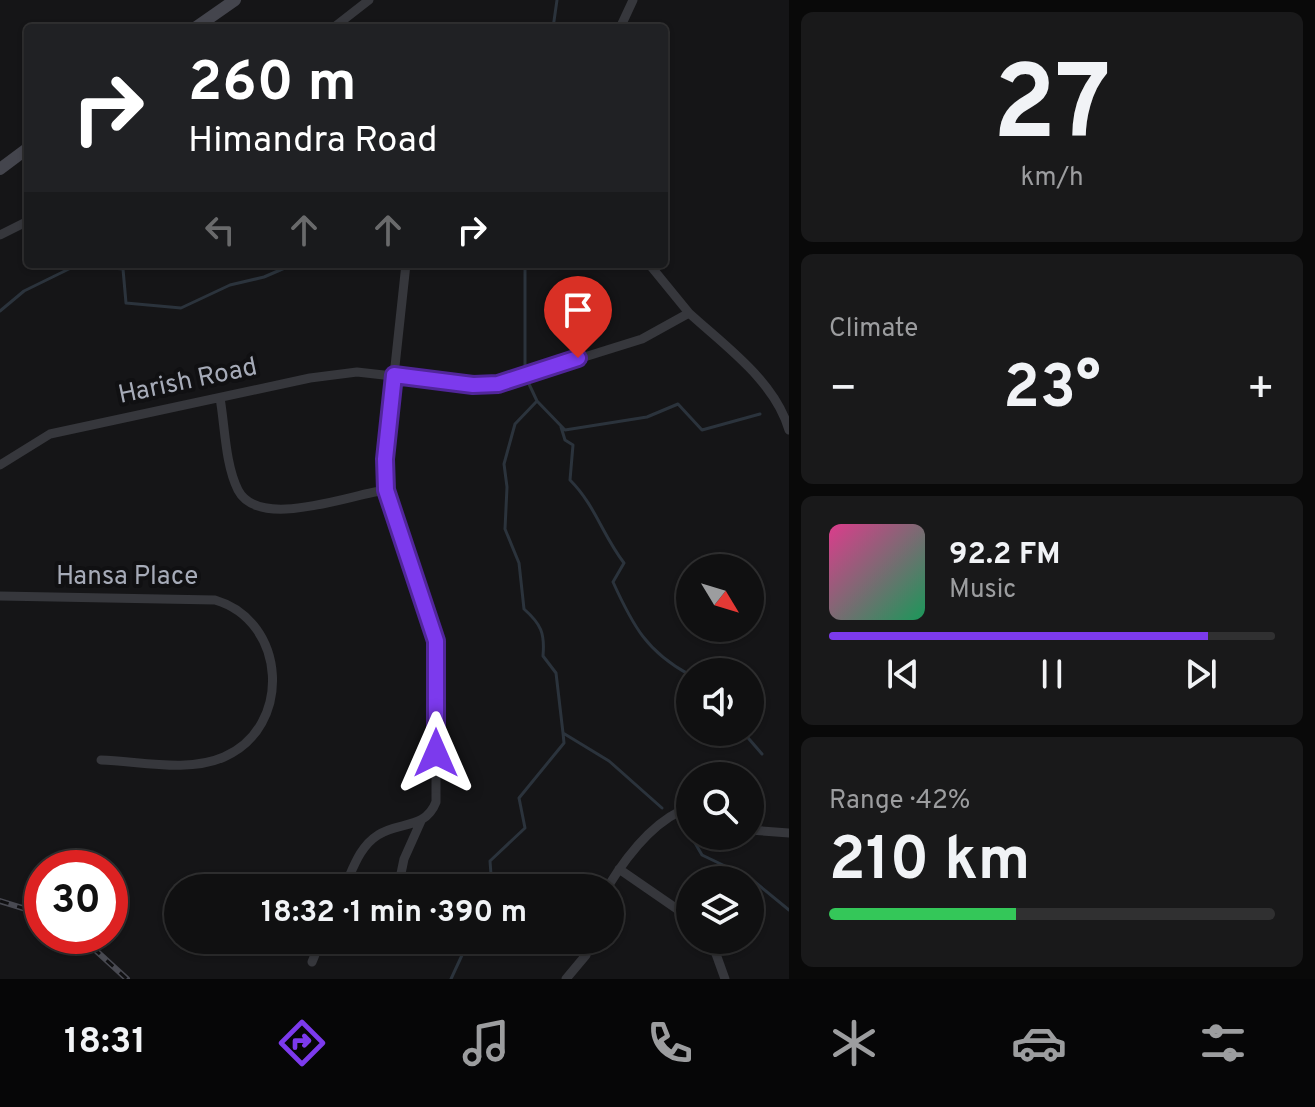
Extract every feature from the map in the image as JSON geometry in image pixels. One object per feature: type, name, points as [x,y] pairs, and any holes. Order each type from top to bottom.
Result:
[{"type":"street","points":[[201,24],[235,0]]},
{"type":"street","points":[[338,24],[369,0]]},
{"type":"street","points":[[622,24],[633,0]]},
{"type":"street","points":[[0,169],[24,151]]},
{"type":"street","points":[[0,235],[24,223]]},
{"type":"street","points":[[401,874],[404,859],[421,821],[436,802],[436,641],[386,490],[385,459],[406,268]]},
{"type":"street","points":[[652,268],[689,313],[762,381],[776,400],[789,430]]},
{"type":"street","name":"Harish Road","points":[[0,465],[50,434],[310,378],[357,372],[473,385],[498,384],[642,339],[689,313]]},
{"type":"street","points":[[220,398],[236,487],[255,505],[275,511],[386,490]]},
{"type":"street","name":"Hansa Place","points":[[0,596],[215,600],[245,616],[259,631],[273,671],[271,702],[257,731],[238,749],[224,757],[199,763],[101,760]]},
{"type":"street","points":[[616,874],[631,852],[676,816]]},
{"type":"street","points":[[352,874],[371,840],[386,830],[421,821]]},
{"type":"street","points":[[764,831],[789,833]]},
{"type":"street","points":[[619,869],[676,908]]},
{"type":"street","points":[[312,962],[315,954]]},
{"type":"street","points":[[566,979],[586,954]]},
{"type":"street","points":[[716,954],[725,979]]},
{"type":"waterway","points":[[554,24],[557,0]]},
{"type":"waterway","points":[[0,311],[24,291],[71,268]]},
{"type":"waterway","points":[[112,268],[123,269],[126,303],[181,308],[230,285],[264,277],[285,268]]},
{"type":"waterway","points":[[525,268],[525,366]]},
{"type":"waterway","points":[[529,384],[537,401],[515,424],[504,464],[507,487],[505,529],[519,563],[524,609],[541,630],[543,656],[556,673],[563,733],[609,761],[662,808]]},
{"type":"waterway","points":[[537,401],[565,430],[647,417],[678,404],[702,430],[760,414]]},
{"type":"waterway","points":[[561,427],[565,440],[573,445],[570,480],[586,499],[624,563],[613,582],[627,612],[652,647],[676,667]]},
{"type":"waterway","points":[[491,874],[490,861],[525,828],[519,798],[564,743],[563,733]]},
{"type":"waterway","points":[[755,746],[762,754]]},
{"type":"waterway","points":[[699,850],[702,855],[750,878],[789,910]]},
{"type":"waterway","points":[[451,979],[463,954]]},
{"type":"railway","points":[[0,901],[24,908]]},
{"type":"railway","points":[[100,954],[127,979]]},
{"type":"route","points":[[436,753],[436,641],[386,490],[385,459],[394,375],[473,385],[498,384],[578,358]]}]
